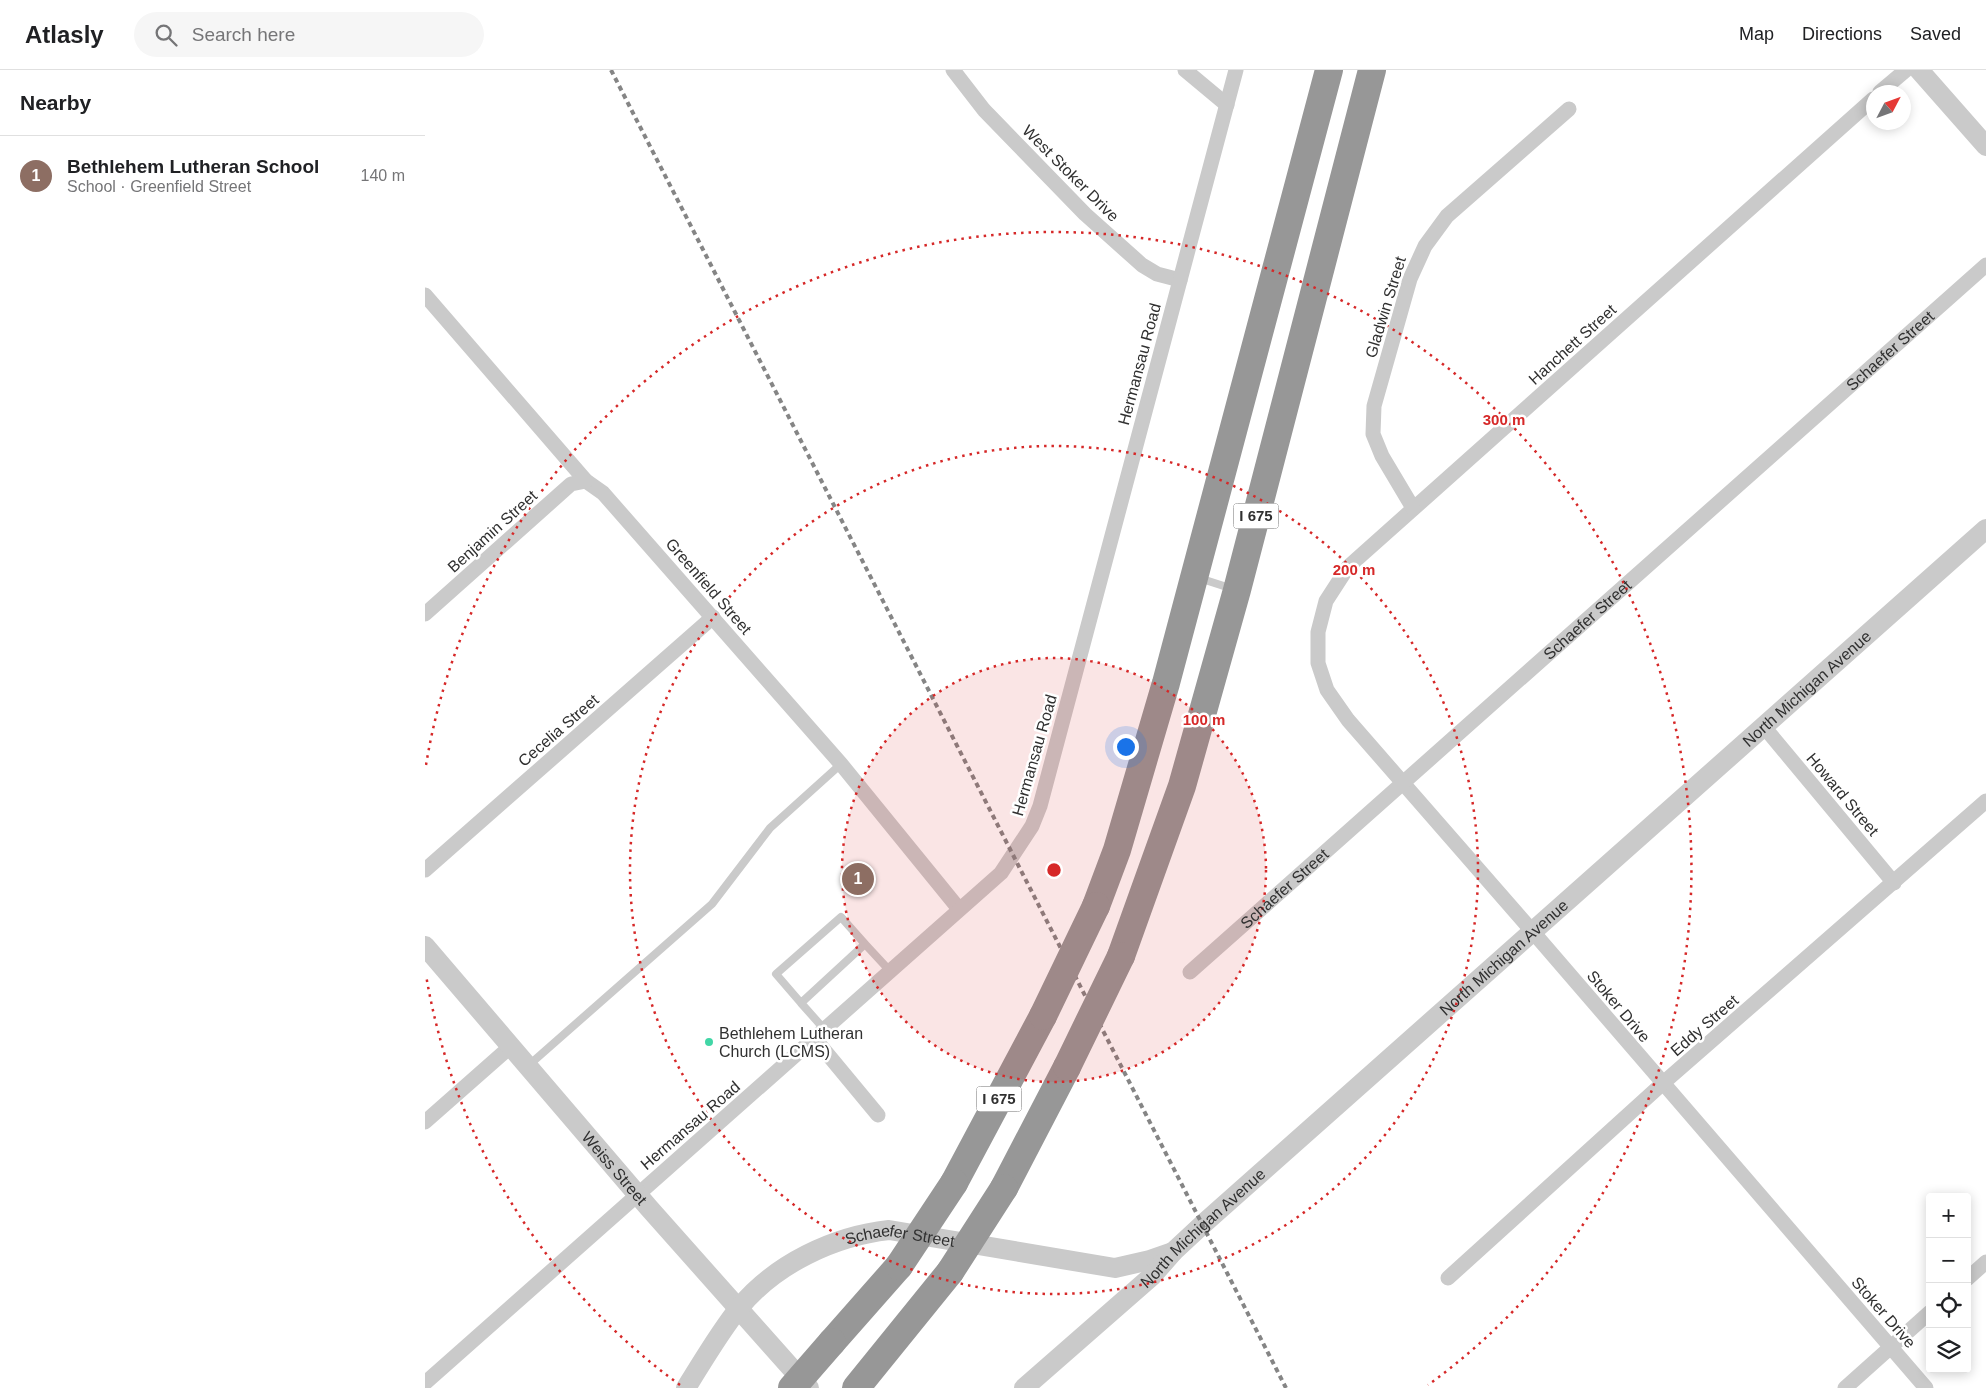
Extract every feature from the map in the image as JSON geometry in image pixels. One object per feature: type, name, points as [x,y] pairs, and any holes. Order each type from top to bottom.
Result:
[{"type":"highway","name":"I 675","points":[[791,1388],[899,1266],[954,1183],[1043,1016],[1096,906],[1117,850],[1166,683],[1329,70]]},
{"type":"highway","name":"I 675","points":[[859,1384],[950,1272],[1004,1188],[1067,1067],[1121,956],[1182,786],[1237,590],[1371,70]]},
{"type":"street","name":"West Stoker Drive","points":[[953,70],[984,110],[1085,214],[1142,265],[1157,274],[1180,280]]},
{"type":"street","points":[[1185,70],[1227,104]]},
{"type":"street","name":"Hermansau Road","points":[[425,1383],[1001,873],[1032,826],[1040,806],[1236,70]]},
{"type":"street","points":[[1889,85],[1906,70]]},
{"type":"street","points":[[1919,70],[1986,146]]},
{"type":"street","name":"Hanchett Street","points":[[1318,632],[1326,601],[1348,567],[1866,105]]},
{"type":"street","name":"Gladwin Street","points":[[1413,508],[1375,442],[1373,424],[1375,406],[1410,279],[1425,246],[1447,216],[1569,109]]},
{"type":"street","name":"Schaefer Street","points":[[1189,972],[1986,266]]},
{"type":"street","name":"Greenfield Street","points":[[425,295],[585,481],[603,492],[841,764],[959,909]]},
{"type":"street","name":"Benjamin Street","points":[[428,605],[571,484],[585,481]]},
{"type":"street","name":"North Michigan Avenue","points":[[1024,1388],[1129,1294],[1152,1276],[1174,1251],[1765,728],[1986,529]]},
{"type":"street","name":"Cecelia Street","points":[[425,870],[713,617]]},
{"type":"street","name":"Stoker Drive","points":[[1318,632],[1318,663],[1327,690],[1348,720],[1926,1388]]},
{"type":"street","name":"Howard Street","points":[[1765,728],[1894,883]]},
{"type":"street","name":"Eddy Street","points":[[1448,1278],[1662,1084],[1986,802]]},
{"type":"street","name":"Weiss Street","points":[[425,946],[638,1195],[809,1388]]},
{"type":"street","points":[[820,1034],[878,1115]]},
{"type":"street","points":[[425,1122],[511,1046]]},
{"type":"street","name":"Schaefer Street","points":[[686,1388],[739,1307],[761,1286],[811,1252],[867,1233],[889,1230],[1115,1268],[1150,1260],[1174,1251]]},
{"type":"street","points":[[1971,1275],[1986,1262]]},
{"type":"street","points":[[1115,1268],[1129,1294]]},
{"type":"street","points":[[1845,1388],[1926,1316]]},
{"type":"lane","points":[[1195,577],[1237,590]]},
{"type":"lane","points":[[528,1067],[711,904],[770,828],[841,764]]},
{"type":"lane","points":[[820,1034],[801,1003],[776,974],[841,917],[890,971]]},
{"type":"lane","points":[[801,1003],[865,944]]},
{"type":"railway","points":[[611,70],[1286,1388]]},
{"type":"place","name":"Bethlehem Lutheran School","points":[[858,879]]},
{"type":"place","name":"Bethlehem Lutheran Church (LCMS)","points":[[709,1042]]}]
